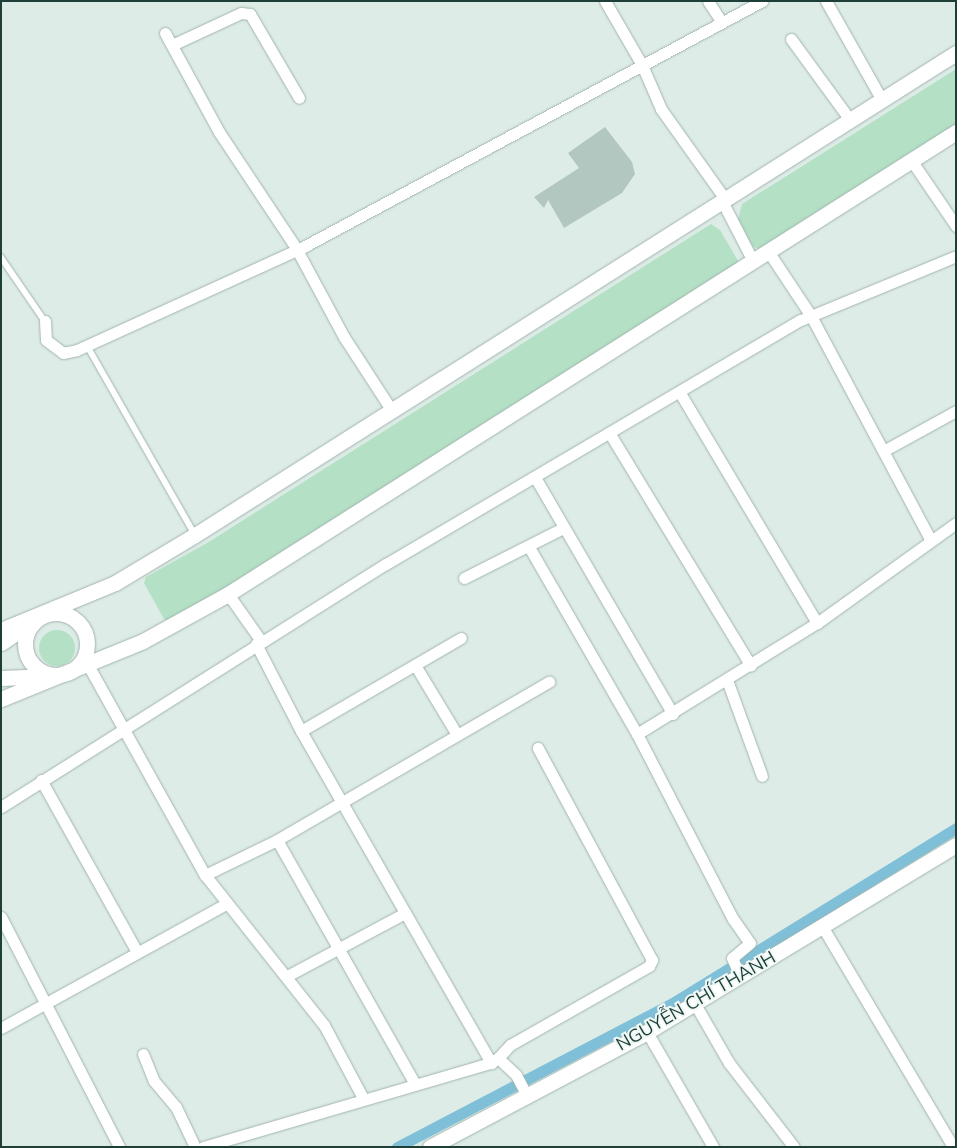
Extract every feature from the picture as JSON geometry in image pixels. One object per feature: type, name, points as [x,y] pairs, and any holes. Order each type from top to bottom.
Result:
[{"type":"street","points":[[605,1],[642,64],[661,109],[723,200],[753,261]]},
{"type":"street","points":[[708,1],[722,21]]},
{"type":"street","points":[[45,321],[46,340],[63,353],[87,345],[297,250],[762,1]]},
{"type":"street","points":[[826,1],[882,100]]},
{"type":"street","points":[[172,45],[241,13],[250,14],[299,98]]},
{"type":"street","points":[[165,33],[219,132],[297,250],[344,337],[392,411]]},
{"type":"street","points":[[791,40],[850,120]]},
{"type":"street","points":[[1,642],[38,619],[115,583],[195,535],[956,52]]},
{"type":"street","points":[[1,699],[143,641],[228,594],[956,132]]},
{"type":"street","points":[[911,160],[956,226]]},
{"type":"street","points":[[768,251],[811,316],[885,450],[930,539]]},
{"type":"street","points":[[1,807],[258,642],[811,316],[956,256]]},
{"type":"street","points":[[680,393],[817,622]]},
{"type":"street","points":[[885,450],[956,411]]},
{"type":"street","points":[[610,434],[751,666]]},
{"type":"street","points":[[536,479],[673,714]]},
{"type":"street","points":[[637,734],[751,666],[817,622],[930,539],[956,523]]},
{"type":"street","points":[[464,578],[529,548],[563,528]]},
{"type":"street","points":[[529,548],[637,734],[733,919],[750,943],[732,958],[737,969]]},
{"type":"street","points":[[228,594],[258,642],[301,731],[405,912],[495,1060],[516,1075],[527,1096]]},
{"type":"street","points":[[1,630],[57,613],[72,617],[86,632],[87,652],[82,662],[61,675],[1,678]]},
{"type":"street","points":[[38,619],[25,641],[29,661],[36,669],[61,675]]},
{"type":"street","points":[[301,731],[461,638]]},
{"type":"street","points":[[88,665],[205,875],[288,976],[324,1025],[363,1098]]},
{"type":"street","points":[[415,665],[456,733]]},
{"type":"street","points":[[727,680],[762,776]]},
{"type":"street","points":[[205,875],[277,840],[456,733],[549,682]]},
{"type":"street","points":[[203,1147],[495,1060],[510,1046],[649,966],[652,960],[538,748]]},
{"type":"street","points":[[41,780],[136,950]]},
{"type":"street","points":[[277,840],[415,1084]]},
{"type":"street","name":"NGUYỄN CHÍ THANH","points":[[430,1147],[648,1032],[695,1004],[737,969],[822,926],[956,845]]},
{"type":"street","points":[[1,1028],[136,950],[227,903]]},
{"type":"street","points":[[288,976],[405,912]]},
{"type":"street","points":[[1,917],[46,1001],[119,1147]]},
{"type":"street","points":[[822,926],[953,1147]]},
{"type":"street","points":[[695,1004],[729,1062],[794,1147]]},
{"type":"street","points":[[648,1032],[713,1147]]},
{"type":"street","points":[[143,1054],[154,1081],[176,1106],[195,1147]]},
{"type":"lane","points":[[1,257],[45,321]]},
{"type":"lane","points":[[87,345],[195,535]]},
{"type":"green space","points":[[956,69],[956,128],[764,250],[753,247],[738,219],[742,204]]},
{"type":"green space","points":[[711,224],[720,230],[740,264],[231,587],[169,621],[164,619],[144,583],[146,577],[207,543]]},
{"type":"green space","points":[[57,630],[64,631],[70,635],[74,641],[74,655],[70,661],[64,665],[57,666],[50,665],[44,661],[40,655],[39,648],[40,641],[44,635],[50,631]]},
{"type":"building","points":[[605,127],[632,162],[635,174],[622,193],[564,228],[548,200],[544,208],[534,197],[579,168],[568,153]]},
{"type":"waterway","points":[[397,1147],[676,1001],[956,828]]}]
